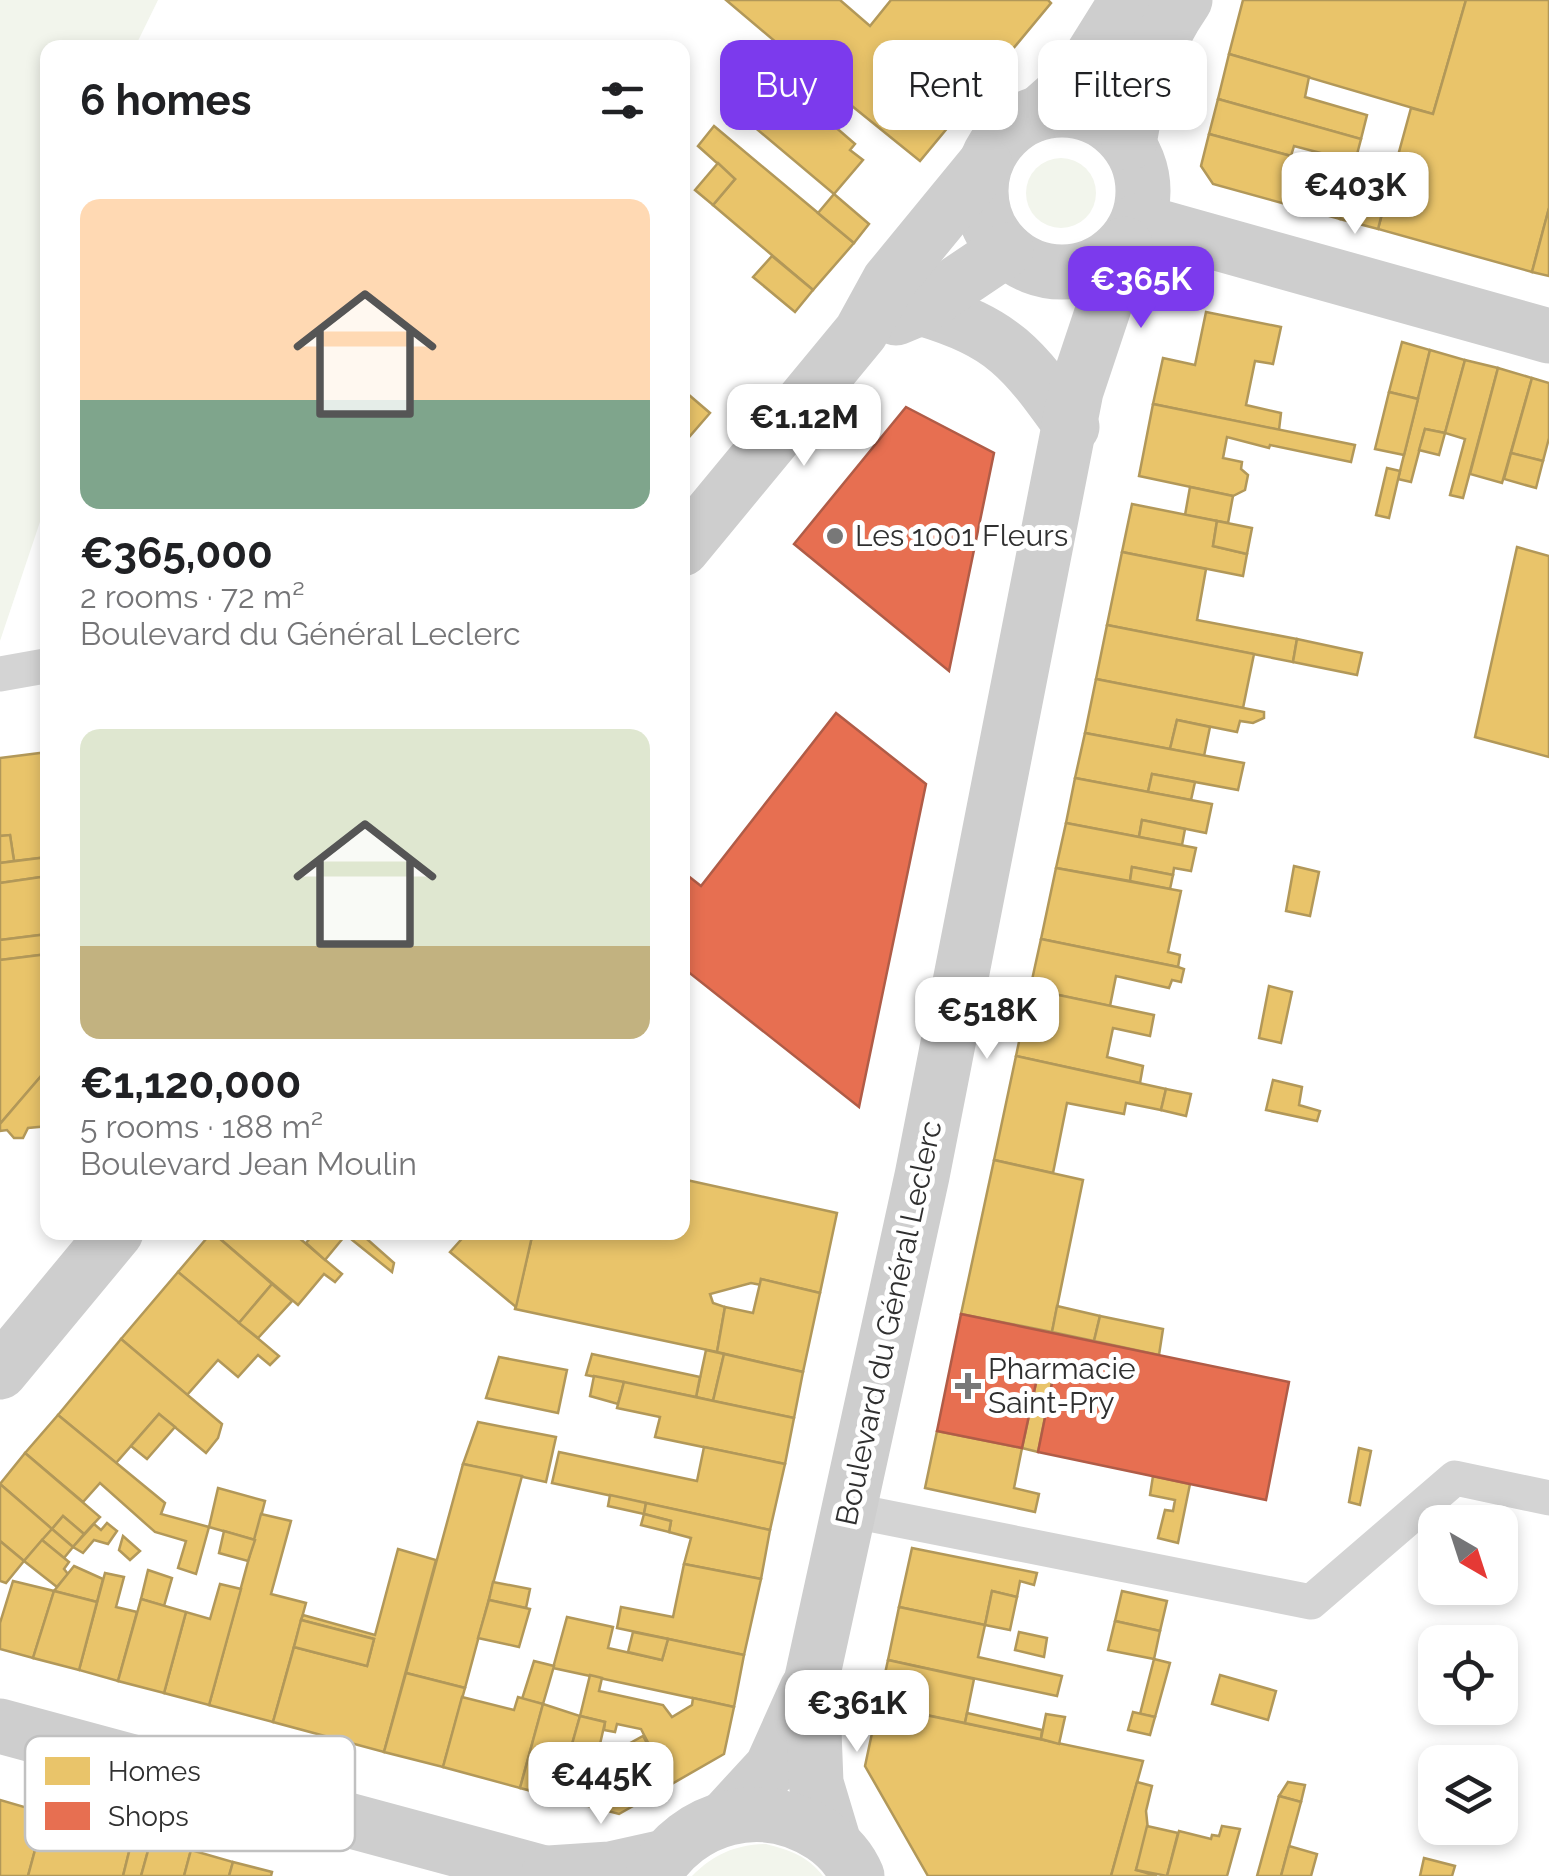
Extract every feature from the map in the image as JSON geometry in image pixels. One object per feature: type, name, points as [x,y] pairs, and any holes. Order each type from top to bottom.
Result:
[{"type":"street","points":[[1102,40],[1127,0]]},
{"type":"street","points":[[1128,143],[1136,98],[1167,26],[1184,0]]},
{"type":"street","points":[[690,539],[861,332],[890,281],[986,164],[998,140],[1017,123],[1038,113]]},
{"type":"street","points":[[986,164],[981,201],[986,219],[1006,250],[1037,268],[1055,272],[1094,267],[1132,232],[1144,199],[1142,176],[1128,143],[1115,130]]},
{"type":"street","points":[[1132,232],[1549,336]]},
{"type":"street","name":"Boulevard du Général Leclerc","points":[[846,1860],[816,1782],[812,1678],[922,1176],[1074,409],[1132,232]]},
{"type":"street","points":[[861,332],[920,308],[1006,250]]},
{"type":"street","name":"Boulevard du Général Leclerc","points":[[1055,272],[1074,409]]},
{"type":"street","points":[[920,308],[960,320],[1020,358],[1074,409]]},
{"type":"street","points":[[0,1372],[109,1240]]},
{"type":"street","points":[[727,1816],[772,1768],[812,1678]]},
{"type":"street","points":[[0,1726],[37,1736]]},
{"type":"street","points":[[355,1821],[552,1874],[659,1867],[693,1832],[727,1816],[766,1813],[802,1822],[846,1860]]},
{"type":"lane","points":[[0,674],[40,667]]},
{"type":"lane","points":[[848,1510],[1312,1602],[1455,1478],[1549,1498]]},
{"type":"shaded area","points":[[0,0],[158,0],[138,40],[40,40],[40,522],[0,641]]},
{"type":"shaded area","points":[[1061,158],[1085,169],[1096,193],[1085,217],[1061,228],[1037,217],[1026,193],[1037,169]]},
{"type":"shaded area","points":[[766,1844],[798,1855],[823,1876],[692,1876],[726,1852]]},
{"type":"building: Homes","points":[[726,0],[840,0],[870,26],[891,0],[1051,3],[1018,43],[873,40],[873,123],[853,107],[853,40],[773,40]]},
{"type":"building: Homes","points":[[1243,0],[1466,0],[1433,114],[1229,54]]},
{"type":"building: Homes","points":[[1466,0],[1549,0],[1549,208],[1532,272],[1378,229],[1411,108],[1433,114]]},
{"type":"building: Homes","points":[[1229,54],[1309,77],[1305,97],[1367,115],[1361,139],[1218,99]]},
{"type":"building: Homes","points":[[1218,99],[1361,139],[1355,162],[1294,146],[1291,156],[1209,134]]},
{"type":"building: Homes","points":[[714,126],[854,243],[813,290],[713,205],[735,179],[698,146]]},
{"type":"building: Homes","points":[[758,130],[839,130],[855,144],[850,150],[863,160],[834,194]]},
{"type":"building: Homes","points":[[882,130],[946,130],[920,161]]},
{"type":"building: Homes","points":[[1209,134],[1291,156],[1288,168],[1350,186],[1340,219],[1213,184],[1201,166]]},
{"type":"building: Homes","points":[[718,163],[735,179],[713,205],[695,190]]},
{"type":"building: Homes","points":[[1353,172],[1390,182],[1378,229],[1340,219]]},
{"type":"building: Homes","points":[[834,194],[869,224],[854,243],[818,213]]},
{"type":"building: Homes","points":[[1549,208],[1549,276],[1532,272]]},
{"type":"building: Homes","points":[[772,256],[813,290],[795,312],[753,277]]},
{"type":"building: Homes","points":[[1206,312],[1281,327],[1273,364],[1255,361],[1246,405],[1281,413],[1279,430],[1153,404],[1163,358],[1195,365]]},
{"type":"building: Homes","points":[[1402,342],[1430,350],[1418,399],[1389,392]]},
{"type":"building: Homes","points":[[1430,350],[1465,360],[1445,433],[1425,429],[1411,482],[1398,479]]},
{"type":"building: Homes","points":[[1465,360],[1498,368],[1463,498],[1450,495],[1465,439],[1445,433]]},
{"type":"building: Homes","points":[[1498,368],[1532,378],[1502,483],[1470,474]]},
{"type":"building: Homes","points":[[1532,378],[1549,383],[1549,438],[1543,461],[1511,453]]},
{"type":"building: Homes","points":[[1389,392],[1418,399],[1404,455],[1375,449]]},
{"type":"building: Homes","points":[[690,396],[710,413],[690,436]]},
{"type":"building: Homes","points":[[1153,404],[1355,445],[1351,462],[1227,437],[1223,458],[1242,462],[1241,469],[1248,475],[1245,490],[1233,496],[1139,476]]},
{"type":"building: Homes","points":[[1425,429],[1445,433],[1439,455],[1419,450]]},
{"type":"building: Homes","points":[[1511,453],[1543,461],[1536,488],[1504,479]]},
{"type":"building: Homes","points":[[1387,468],[1400,471],[1389,518],[1376,515]]},
{"type":"building: Homes","points":[[1190,487],[1233,496],[1228,523],[1185,515]]},
{"type":"building: Homes","points":[[1132,504],[1217,521],[1213,546],[1247,554],[1243,576],[1122,552]]},
{"type":"building: Homes","points":[[1217,521],[1252,528],[1247,554],[1213,546]]},
{"type":"building: Homes","points":[[1517,547],[1549,556],[1549,757],[1475,737]]},
{"type":"building: Homes","points":[[1122,552],[1206,569],[1197,620],[1297,639],[1293,662],[1107,625]]},
{"type":"building: Homes","points":[[1107,625],[1254,654],[1243,708],[1096,679]]},
{"type":"building: Homes","points":[[1297,639],[1362,653],[1357,675],[1293,662]]},
{"type":"building: Homes","points":[[1096,679],[1264,712],[1264,718],[1253,723],[1240,721],[1237,732],[1177,720],[1170,749],[1085,733]]},
{"type":"building: Homes","points":[[1177,720],[1210,727],[1204,756],[1170,749]]},
{"type":"building: Homes","points":[[1085,733],[1244,763],[1238,790],[1152,774],[1148,792],[1075,778]]},
{"type":"building: Homes","points":[[40,753],[40,858],[14,861],[10,835],[0,836],[0,758]]},
{"type":"building: Homes","points":[[1152,774],[1195,782],[1191,800],[1148,792]]},
{"type":"building: Homes","points":[[1075,778],[1212,804],[1206,833],[1142,820],[1139,837],[1066,823]]},
{"type":"building: Homes","points":[[1142,820],[1185,829],[1182,845],[1139,837]]},
{"type":"building: Homes","points":[[1066,823],[1196,848],[1191,871],[1174,868],[1173,875],[1132,867],[1130,881],[1056,868]]},
{"type":"building: Homes","points":[[10,835],[14,861],[0,863],[0,836]]},
{"type":"building: Homes","points":[[40,858],[40,877],[0,883],[0,863]]},
{"type":"building: Homes","points":[[1294,866],[1319,872],[1310,916],[1286,911]]},
{"type":"building: Homes","points":[[1132,867],[1173,875],[1170,889],[1130,881]]},
{"type":"building: Homes","points":[[1056,868],[1181,891],[1168,952],[1180,955],[1178,967],[1041,939]]},
{"type":"building: Homes","points":[[40,877],[40,935],[0,940],[0,883]]},
{"type":"building: Homes","points":[[40,935],[40,955],[0,960],[0,940]]},
{"type":"building: Homes","points":[[1041,939],[1178,967],[1184,969],[1181,982],[1172,980],[1169,988],[1116,976],[1110,1006],[1030,989]]},
{"type":"building: Homes","points":[[40,955],[40,1077],[0,1124],[0,960]]},
{"type":"building: Homes","points":[[1269,986],[1292,992],[1281,1043],[1259,1038]]},
{"type":"building: Homes","points":[[1030,989],[1154,1015],[1150,1036],[1113,1028],[1107,1057],[1143,1066],[1140,1083],[1016,1056]]},
{"type":"building: Homes","points":[[1016,1056],[1166,1089],[1161,1110],[1126,1103],[1124,1114],[1067,1103],[1053,1173],[994,1160]]},
{"type":"building: Homes","points":[[40,1077],[40,1127],[28,1128],[23,1138],[14,1138],[7,1130],[0,1131],[0,1124]]},
{"type":"building: Homes","points":[[1273,1080],[1302,1087],[1299,1105],[1320,1111],[1317,1121],[1266,1110]]},
{"type":"building: Homes","points":[[1166,1089],[1191,1094],[1186,1116],[1161,1110]]},
{"type":"building: Homes","points":[[994,1160],[1083,1180],[1052,1332],[961,1314]]},
{"type":"building: Homes","points":[[690,1181],[837,1213],[820,1293],[761,1279],[761,1285],[751,1283],[710,1294],[713,1303],[725,1307],[717,1352],[515,1309],[531,1240],[690,1240]]},
{"type":"building: Homes","points":[[205,1240],[221,1240],[272,1284],[239,1323],[178,1272]]},
{"type":"building: Homes","points":[[221,1240],[302,1240],[342,1274],[335,1282],[324,1274],[298,1305]]},
{"type":"building: Homes","points":[[308,1240],[341,1240],[325,1260],[306,1243]]},
{"type":"building: Homes","points":[[352,1240],[368,1240],[394,1263],[392,1272]]},
{"type":"building: Homes","points":[[461,1240],[531,1240],[516,1307],[450,1252]]},
{"type":"building: Homes","points":[[178,1272],[279,1356],[270,1365],[258,1355],[238,1377],[218,1360],[187,1395],[121,1339]]},
{"type":"building: Homes","points":[[761,1279],[820,1293],[803,1372],[717,1352],[725,1307],[753,1313]]},
{"type":"building: Homes","points":[[272,1284],[292,1301],[258,1338],[239,1323]]},
{"type":"building: Homes","points":[[1057,1306],[1100,1316],[1094,1341],[1052,1332]]},
{"type":"building: Homes","points":[[1100,1316],[1163,1329],[1159,1355],[1094,1341]]},
{"type":"building: Homes","points":[[121,1339],[222,1424],[218,1438],[206,1453],[159,1414],[116,1463],[58,1415]]},
{"type":"building: Homes","points":[[706,1350],[724,1354],[713,1401],[696,1397]]},
{"type":"building: Homes","points":[[592,1354],[700,1377],[696,1397],[586,1375]]},
{"type":"building: Homes","points":[[724,1354],[803,1372],[794,1418],[713,1401]]},
{"type":"building: Homes","points":[[499,1357],[567,1370],[558,1413],[486,1398]]},
{"type":"building: Homes","points":[[1039,1369],[1054,1373],[1038,1452],[1022,1448]]},
{"type":"building: Homes","points":[[594,1376],[624,1382],[618,1404],[590,1396]]},
{"type":"building: Homes","points":[[624,1382],[794,1418],[785,1464],[655,1437],[660,1417],[617,1408]]},
{"type":"building: Homes","points":[[159,1414],[175,1427],[147,1459],[131,1446]]},
{"type":"building: Homes","points":[[58,1415],[165,1503],[161,1514],[209,1527],[196,1574],[178,1568],[186,1541],[155,1532],[100,1483],[83,1502],[25,1453]]},
{"type":"building: Homes","points":[[478,1422],[556,1437],[546,1482],[463,1464]]},
{"type":"building: Homes","points":[[937,1431],[1022,1448],[1014,1488],[1039,1494],[1035,1512],[925,1488]]},
{"type":"building: Homes","points":[[704,1447],[785,1464],[770,1530],[552,1483],[559,1452],[697,1481]]},
{"type":"building: Homes","points":[[1359,1448],[1371,1451],[1360,1505],[1349,1502]]},
{"type":"building: Homes","points":[[25,1453],[100,1517],[84,1534],[63,1516],[52,1529],[0,1484]]},
{"type":"building: Homes","points":[[463,1464],[522,1476],[465,1688],[406,1673]]},
{"type":"building: Homes","points":[[1153,1476],[1190,1484],[1178,1543],[1158,1538],[1165,1510],[1173,1511],[1175,1500],[1150,1495]]},
{"type":"building: Homes","points":[[0,1484],[52,1529],[24,1561],[0,1541]]},
{"type":"building: Homes","points":[[218,1488],[265,1501],[255,1540],[209,1527]]},
{"type":"building: Homes","points":[[610,1495],[646,1503],[644,1514],[608,1506]]},
{"type":"building: Homes","points":[[646,1503],[770,1530],[761,1579],[684,1564],[691,1538],[669,1532],[671,1521],[644,1514]]},
{"type":"building: Homes","points":[[261,1514],[291,1521],[271,1594],[306,1603],[273,1722],[209,1705]]},
{"type":"building: Homes","points":[[644,1514],[671,1521],[669,1532],[641,1525]]},
{"type":"building: Homes","points":[[63,1516],[84,1534],[73,1547],[52,1529]]},
{"type":"building: Homes","points":[[107,1523],[117,1531],[108,1544],[94,1540],[83,1553],[73,1547],[94,1524],[101,1530]]},
{"type":"building: Homes","points":[[52,1529],[73,1547],[64,1558],[42,1540]]},
{"type":"building: Homes","points":[[224,1531],[255,1540],[248,1561],[219,1553]]},
{"type":"building: Homes","points":[[123,1536],[140,1551],[130,1560],[119,1550]]},
{"type":"building: Homes","points":[[42,1540],[69,1562],[64,1569],[68,1574],[57,1587],[24,1561]]},
{"type":"building: Homes","points":[[0,1541],[24,1561],[6,1583],[0,1581]]},
{"type":"building: Homes","points":[[912,1548],[1037,1573],[1034,1585],[1020,1581],[1017,1597],[992,1591],[985,1625],[899,1607]]},
{"type":"building: Homes","points":[[398,1549],[436,1560],[384,1752],[355,1744],[355,1736],[325,1736],[273,1722],[294,1647],[367,1666],[374,1639],[301,1620],[303,1615],[375,1635]]},
{"type":"building: Homes","points":[[684,1564],[761,1579],[744,1655],[617,1628],[621,1607],[673,1617]]},
{"type":"building: Homes","points":[[74,1566],[103,1579],[97,1602],[54,1591]]},
{"type":"building: Homes","points":[[148,1570],[172,1578],[164,1606],[141,1599]]},
{"type":"building: Homes","points":[[105,1573],[124,1577],[116,1607],[137,1612],[118,1681],[79,1670]]},
{"type":"building: Homes","points":[[13,1581],[54,1591],[33,1658],[0,1649],[0,1623]]},
{"type":"building: Homes","points":[[493,1582],[530,1589],[526,1608],[489,1600]]},
{"type":"building: Homes","points":[[220,1584],[241,1589],[209,1705],[164,1693],[186,1612],[210,1619]]},
{"type":"building: Homes","points":[[54,1591],[97,1602],[79,1670],[33,1658]]},
{"type":"building: Homes","points":[[992,1591],[1017,1597],[1010,1630],[985,1625]]},
{"type":"building: Homes","points":[[1122,1591],[1167,1601],[1160,1631],[1115,1621]]},
{"type":"building: Homes","points":[[141,1599],[186,1612],[164,1693],[118,1681]]},
{"type":"building: Homes","points":[[489,1600],[530,1609],[519,1647],[478,1638]]},
{"type":"building: Homes","points":[[899,1607],[985,1625],[978,1657],[1062,1676],[1057,1696],[888,1660]]},
{"type":"building: Homes","points":[[567,1617],[613,1627],[608,1648],[662,1660],[668,1639],[744,1655],[734,1707],[553,1668]]},
{"type":"building: Homes","points":[[301,1620],[374,1639],[367,1666],[294,1647]]},
{"type":"building: Homes","points":[[1115,1621],[1160,1631],[1154,1659],[1108,1650]]},
{"type":"building: Homes","points":[[633,1632],[668,1639],[662,1660],[628,1652]]},
{"type":"building: Homes","points":[[1019,1632],[1047,1638],[1044,1657],[1015,1650]]},
{"type":"building: Homes","points":[[1154,1659],[1170,1663],[1155,1717],[1140,1714]]},
{"type":"building: Homes","points":[[888,1660],[974,1679],[965,1723],[878,1705]]},
{"type":"building: Homes","points":[[534,1661],[554,1666],[543,1704],[522,1699]]},
{"type":"building: Homes","points":[[406,1673],[465,1688],[443,1767],[384,1752]]},
{"type":"building: Homes","points":[[590,1675],[602,1678],[599,1691],[663,1705],[672,1717],[692,1705],[693,1698],[734,1707],[724,1754],[670,1785],[641,1729],[617,1724],[615,1732],[604,1730],[605,1722],[580,1716]]},
{"type":"building: Homes","points":[[1220,1675],[1276,1691],[1268,1720],[1212,1704]]},
{"type":"building: Homes","points":[[462,1697],[514,1710],[518,1697],[543,1704],[520,1788],[443,1767]]},
{"type":"building: Homes","points":[[543,1704],[580,1716],[569,1755],[590,1765],[596,1762],[585,1805],[520,1788]]},
{"type":"building: Homes","points":[[878,1705],[1143,1761],[1111,1876],[928,1876],[865,1766]]},
{"type":"building: Homes","points":[[1133,1712],[1155,1717],[1150,1735],[1128,1730]]},
{"type":"building: Homes","points":[[967,1713],[1042,1730],[1041,1739],[965,1723]]},
{"type":"building: Homes","points":[[1046,1714],[1065,1717],[1059,1744],[1041,1739]]},
{"type":"building: Homes","points":[[580,1716],[605,1722],[596,1762],[590,1765],[569,1755]]},
{"type":"building: Homes","points":[[643,1736],[670,1785],[619,1814],[585,1805],[596,1762]]},
{"type":"building: Homes","points":[[1137,1782],[1152,1786],[1146,1811],[1148,1830],[1136,1870],[1157,1876],[1111,1876]]},
{"type":"building: Homes","points":[[1288,1782],[1305,1785],[1301,1802],[1279,1796]]},
{"type":"building: Homes","points":[[1279,1796],[1301,1802],[1281,1876],[1257,1876]]},
{"type":"building: Homes","points":[[0,1800],[25,1807],[25,1851],[35,1851],[28,1876],[0,1876]]},
{"type":"building: Homes","points":[[1147,1826],[1178,1833],[1167,1876],[1136,1870]]},
{"type":"building: Homes","points":[[1222,1826],[1240,1829],[1227,1876],[1167,1876],[1179,1831],[1211,1839],[1212,1835],[1219,1836]]},
{"type":"building: Homes","points":[[1289,1846],[1317,1854],[1311,1876],[1281,1876]]},
{"type":"building: Homes","points":[[35,1851],[129,1851],[123,1876],[28,1876]]},
{"type":"building: Homes","points":[[129,1851],[148,1851],[141,1876],[123,1876]]},
{"type":"building: Homes","points":[[148,1851],[191,1851],[184,1876],[141,1876]]},
{"type":"building: Homes","points":[[191,1851],[233,1862],[229,1876],[184,1876]]},
{"type":"building: Homes","points":[[1424,1858],[1455,1866],[1452,1876],[1420,1876]]},
{"type":"building: Homes","points":[[233,1862],[272,1872],[271,1876],[229,1876]]},
{"type":"building: Shops","points":[[906,407],[994,453],[949,671],[794,544]]},
{"type":"building: Shops","points":[[836,713],[926,784],[859,1107],[690,973],[690,877],[701,886]]},
{"type":"building: Shops","points":[[961,1314],[1289,1382],[1266,1500],[1038,1452],[1054,1373],[1039,1369],[1022,1448],[937,1431]]},
{"type":"place","name":"Les 1001 Fleurs","points":[[835,536]]},
{"type":"place","name":"Pharmacie Saint-Pry","points":[[968,1386]]}]
